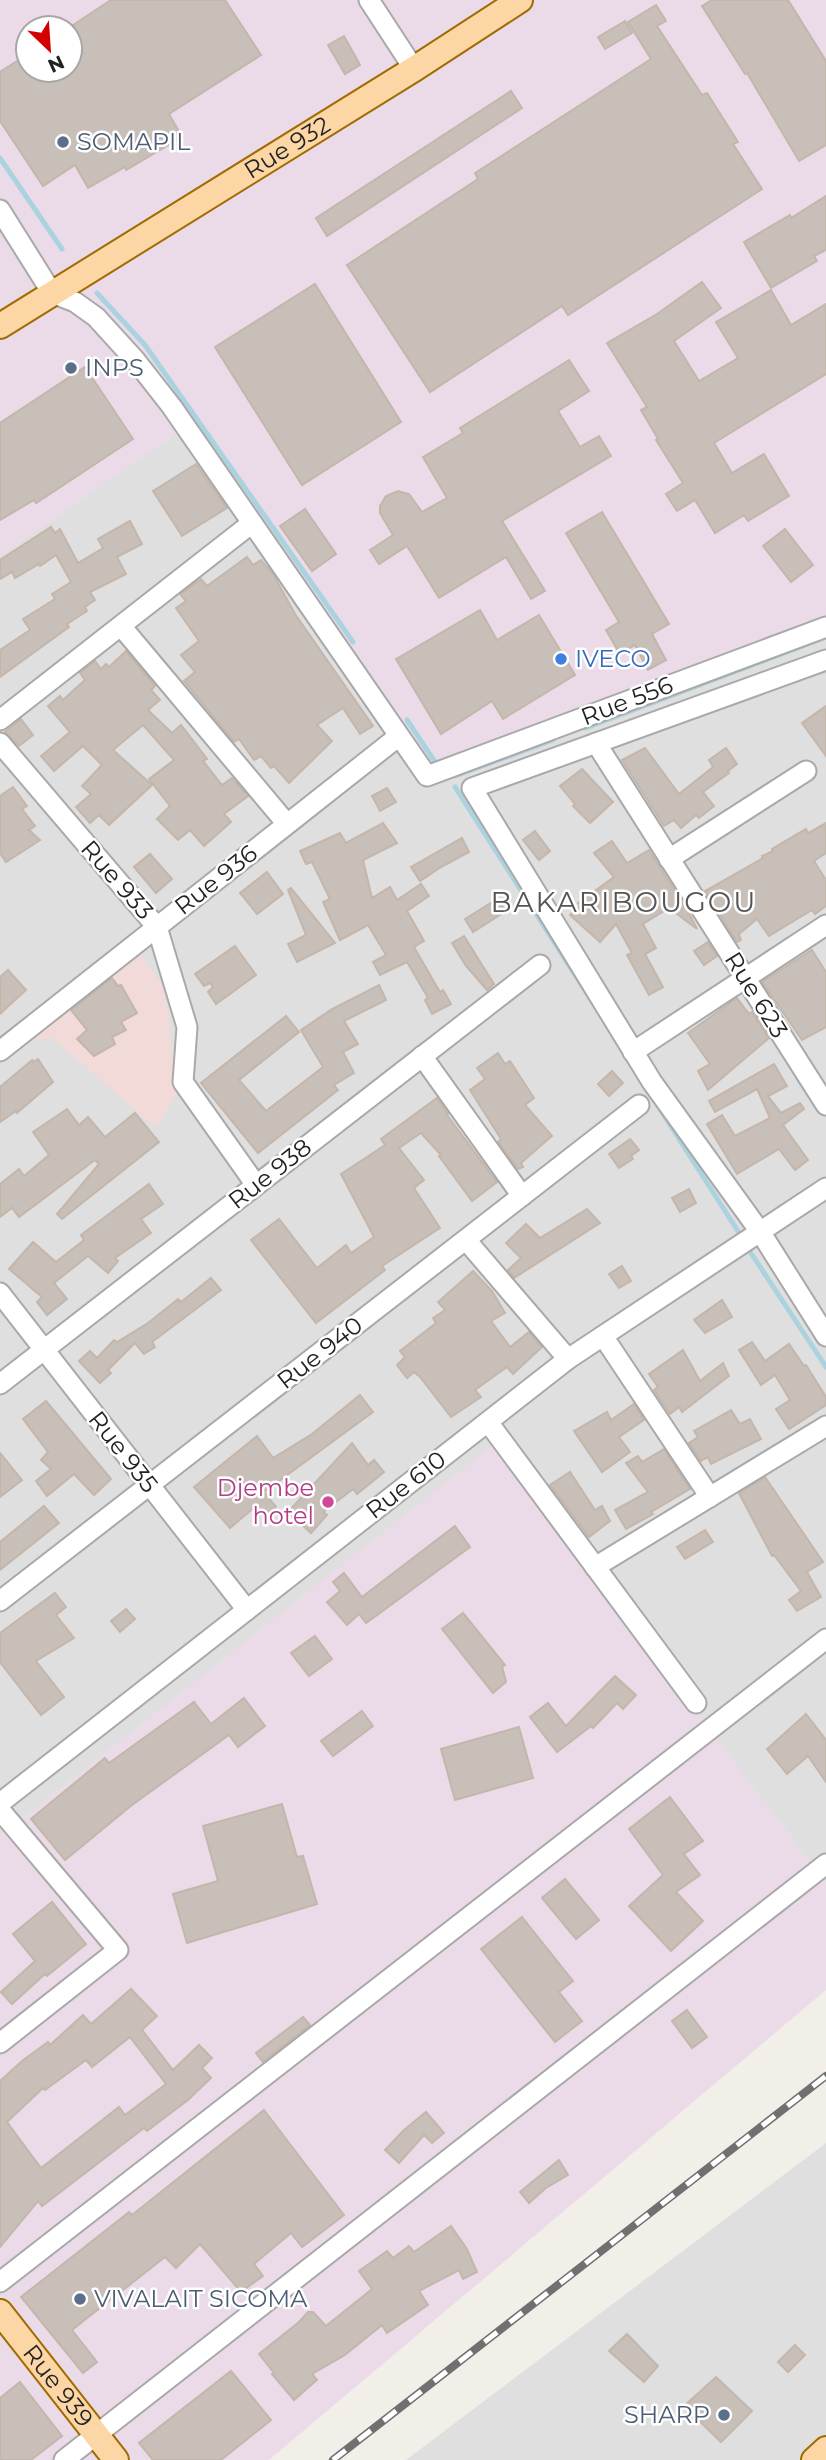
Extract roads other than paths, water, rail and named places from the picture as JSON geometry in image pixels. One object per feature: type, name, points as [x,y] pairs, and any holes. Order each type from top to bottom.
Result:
[{"type":"main road","name":"Rue 932","points":[[0,326],[414,69],[520,0]]},
{"type":"main road","name":"Rue 939","points":[[0,2312],[116,2460]]},
{"type":"main road","points":[[814,2460],[826,2449]]},
{"type":"street","points":[[369,0],[414,69]]},
{"type":"street","points":[[0,210],[52,293],[75,302],[96,317],[136,361],[172,407],[400,736]]},
{"type":"street","points":[[0,720],[252,523]]},
{"type":"street","points":[[121,626],[287,824]]},
{"type":"street","name":"Rue 556","points":[[400,736],[427,776],[826,627]]},
{"type":"street","points":[[826,660],[472,788],[652,1083],[761,1233],[826,1336]]},
{"type":"street","points":[[566,724],[577,751]]},
{"type":"street","name":"Rue 936","points":[[0,1051],[400,736]]},
{"type":"street","name":"Rue 933","points":[[0,743],[157,927],[187,1027],[183,1082],[256,1185]]},
{"type":"street","name":"Rue 623","points":[[596,743],[826,1105]]},
{"type":"street","points":[[669,859],[806,771]]},
{"type":"street","points":[[633,1052],[826,925]]},
{"type":"street","name":"Rue 938","points":[[0,1384],[540,965]]},
{"type":"street","points":[[422,1056],[522,1196]]},
{"type":"street","name":"Rue 940","points":[[0,1601],[639,1105]]},
{"type":"street","name":"Rue 610","points":[[0,1802],[568,1359],[826,1188]]},
{"type":"street","points":[[466,1240],[568,1359]]},
{"type":"street","name":"Rue 935","points":[[0,1293],[247,1610]]},
{"type":"street","points":[[603,1336],[710,1496]]},
{"type":"street","points":[[488,1422],[696,1703]]},
{"type":"street","points":[[595,1567],[826,1426]]},
{"type":"street","points":[[0,2282],[826,1639]]},
{"type":"street","points":[[0,1810],[118,1950],[0,2043]]},
{"type":"street","points":[[65,2460],[826,1864]]},
{"type":"waterway","points":[[0,158],[62,249]]},
{"type":"waterway","points":[[97,293],[145,345],[353,642]]},
{"type":"waterway","points":[[586,728],[826,637]]},
{"type":"waterway","points":[[407,720],[437,765]]},
{"type":"waterway","points":[[455,776],[553,740]]},
{"type":"waterway","points":[[455,787],[595,1006]]},
{"type":"waterway","points":[[658,1106],[741,1236]]},
{"type":"waterway","points":[[751,1253],[826,1367]]},
{"type":"railway","points":[[333,2460],[826,2076]]},
{"type":"place","name":"SOMAPIL","points":[[63,142]]},
{"type":"place","name":"INPS","points":[[71,368]]},
{"type":"place","name":"IVECO","points":[[561,659]]},
{"type":"place","name":"Djembe hotel","points":[[328,1502]]},
{"type":"place","name":"VIVALAIT SICOMA","points":[[80,2299]]},
{"type":"place","name":"SHARP","points":[[724,2415]]},
{"type":"district","name":"BAKARIBOUGOU","points":[[624,902]]}]
